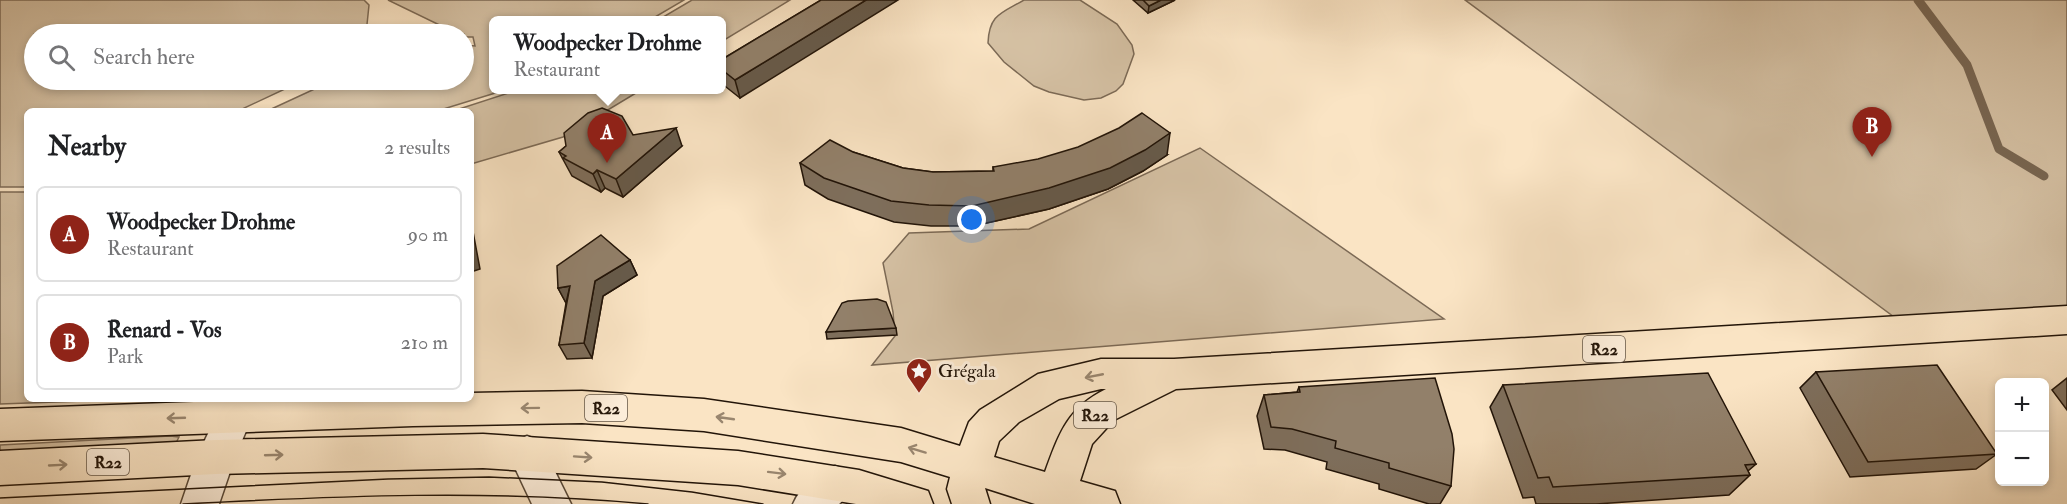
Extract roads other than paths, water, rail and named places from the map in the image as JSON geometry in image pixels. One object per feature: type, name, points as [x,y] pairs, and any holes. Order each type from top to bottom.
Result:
[{"type":"main road","name":"R22","points":[[0,425],[571,407],[704,415],[847,435],[909,447],[973,467],[982,434],[993,421],[1051,385],[1101,374],[1174,374],[2067,320]]},
{"type":"main road","name":"R22","points":[[1045,499],[1077,435],[1101,409],[1174,374]]},
{"type":"main road","name":"R22","points":[[0,468],[216,457],[401,451],[527,453],[738,468],[823,493],[881,493],[914,504]]},
{"type":"main road","points":[[971,504],[966,489],[973,467],[1045,499],[1101,504]]},
{"type":"street","points":[[200,504],[216,457],[234,417]]},
{"type":"street","points":[[527,453],[552,504]]},
{"type":"waterway","points":[[1918,0],[1967,65],[1999,149],[2044,176]]},
{"type":"tram line","points":[[0,498],[388,479],[489,477],[602,482],[692,492],[763,504]]},
{"type":"tram line","points":[[183,504],[416,495],[590,499],[648,504]]},
{"type":"place","name":"Renard - Vos","points":[[1872,157]]},
{"type":"place","name":"Woodpecker Drohme","points":[[607,163]]},
{"type":"place","name":"Grégala","points":[[919,394]]}]
